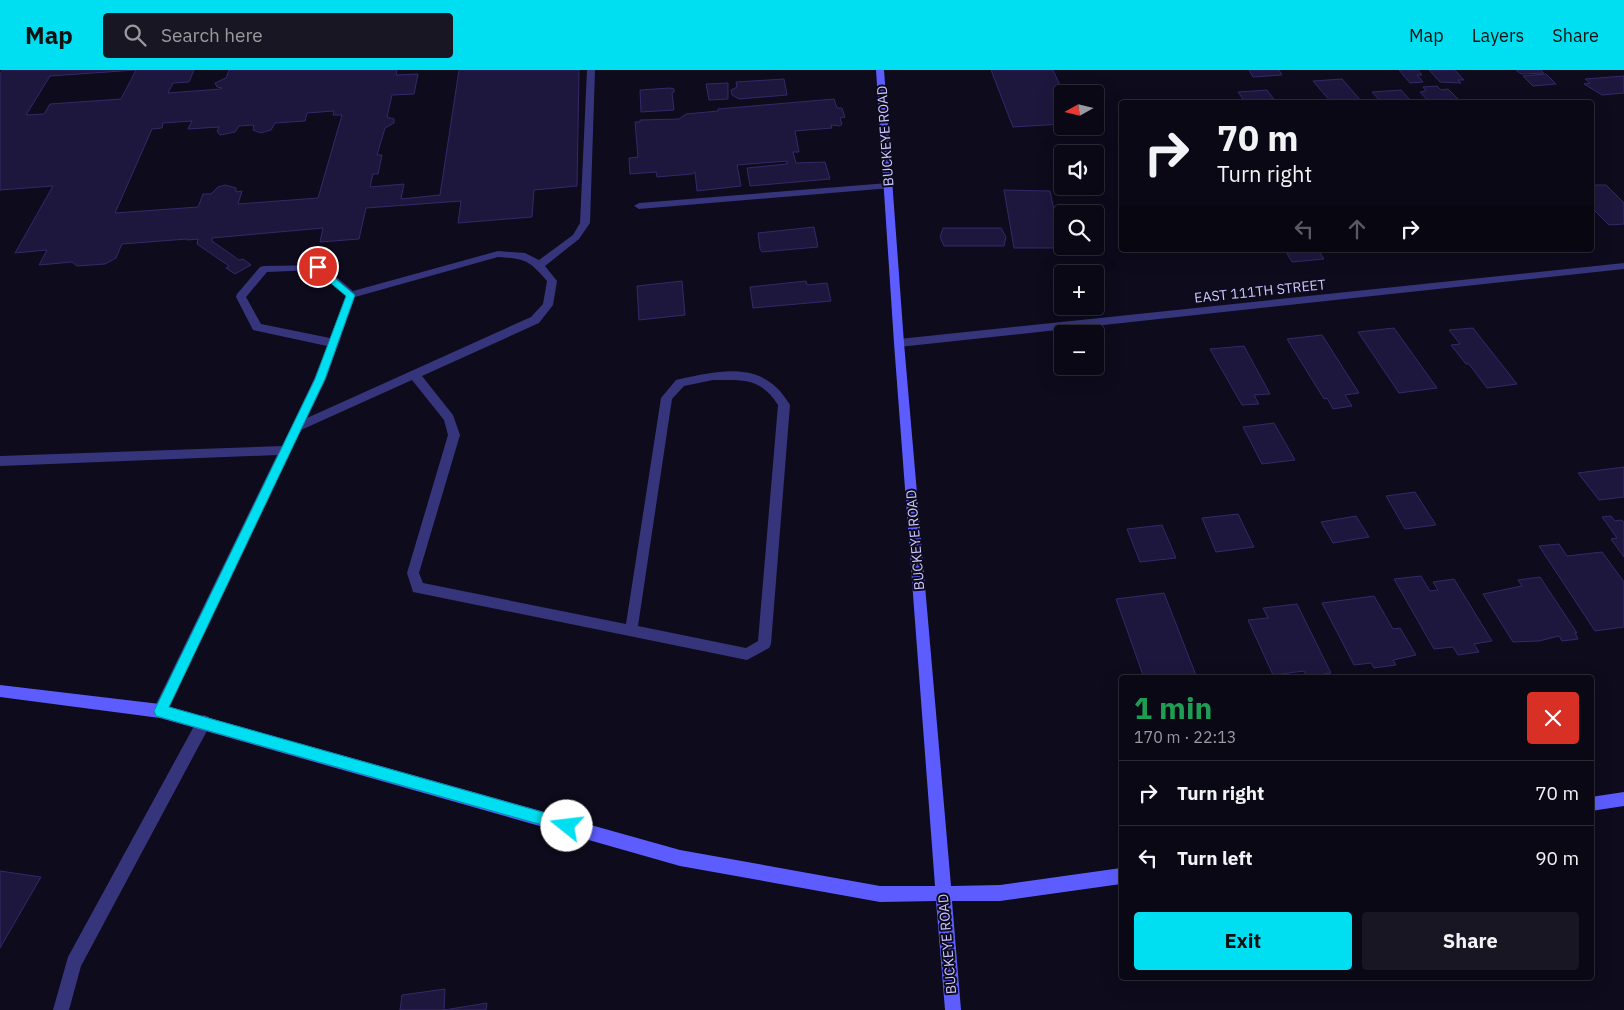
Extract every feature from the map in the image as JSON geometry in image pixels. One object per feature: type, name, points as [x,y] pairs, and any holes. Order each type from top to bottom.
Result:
[{"type":"street","points":[[540,265],[576,237],[584,223],[591,70]]},
{"type":"street","name":"BUCKEYE ROAD","points":[[880,70],[899,343],[953,1010]]},
{"type":"street","points":[[639,206],[888,186]]},
{"type":"street","points":[[297,427],[535,320],[548,305],[552,281],[540,265],[525,256],[498,254],[351,295]]},
{"type":"street","name":"EAST 111TH STREET","points":[[899,343],[1624,266]]},
{"type":"street","points":[[333,343],[257,327],[241,297],[264,269],[318,267],[351,295]]},
{"type":"street","points":[[160,711],[320,379],[351,295]]},
{"type":"street","points":[[414,374],[449,418],[454,435],[413,573],[418,588],[747,654],[764,644],[784,405],[775,391],[752,376],[713,376],[680,383],[667,398],[631,630]]},
{"type":"street","points":[[0,461],[287,450]]},
{"type":"street","points":[[0,691],[160,711],[680,858],[880,894],[943,895],[1000,893],[1119,876]]},
{"type":"street","points":[[61,1010],[74,963],[204,722]]},
{"type":"street","points":[[1594,804],[1624,799]]},
{"type":"building","points":[[3,70],[136,70],[194,70],[189,82],[173,83],[168,93],[221,89],[215,83],[226,78],[229,70],[397,70],[396,75],[418,74],[414,94],[392,95],[387,117],[394,119],[394,123],[385,128],[377,155],[382,155],[378,174],[373,174],[370,187],[404,184],[401,199],[440,195],[459,70],[579,70],[577,186],[534,190],[532,217],[458,223],[461,201],[366,208],[359,239],[320,242],[323,228],[212,238],[212,241],[239,260],[243,259],[251,265],[235,274],[226,268],[229,266],[197,244],[198,239],[122,244],[116,258],[105,264],[77,266],[72,262],[39,265],[47,250],[15,253],[53,186],[0,190],[0,74]],"holes":[[[136,70],[121,99],[50,104],[44,114],[26,115],[50,76]],[[334,111],[333,115],[342,115],[318,198],[238,204],[242,191],[236,192],[236,188],[225,185],[218,187],[211,194],[203,194],[198,207],[115,213],[152,129],[162,128],[163,123],[192,121],[188,129],[219,127],[217,131],[220,135],[235,132],[239,126],[254,125],[253,130],[261,133],[271,130],[275,123],[305,121],[307,113]]]},
{"type":"building","points":[[991,70],[1053,70],[1060,85],[1054,85],[1054,124],[1013,127]]},
{"type":"building","points":[[1249,70],[1279,70],[1282,75],[1253,77]]},
{"type":"building","points":[[1399,70],[1418,70],[1422,75],[1417,75],[1423,82],[1410,83]]},
{"type":"building","points":[[1429,70],[1455,70],[1464,80],[1458,80],[1461,83],[1440,82]]},
{"type":"building","points":[[1516,70],[1541,70],[1544,73],[1521,74]]},
{"type":"building","points":[[1546,74],[1556,84],[1533,86],[1523,76]]},
{"type":"building","points":[[1624,76],[1624,93],[1602,95],[1584,84],[1590,83],[1585,79]]},
{"type":"building","points":[[784,79],[787,95],[739,99],[732,95],[731,90],[737,87],[736,82]]},
{"type":"building","points":[[1342,79],[1360,100],[1329,100],[1313,81]]},
{"type":"building","points":[[728,83],[728,99],[709,100],[706,84]]},
{"type":"building","points":[[1437,86],[1441,90],[1448,89],[1459,100],[1427,100],[1420,92],[1426,91],[1423,87]]},
{"type":"building","points":[[674,89],[672,93],[674,110],[641,112],[640,90]]},
{"type":"building","points":[[1267,90],[1274,100],[1244,100],[1238,92]]},
{"type":"building","points":[[1401,90],[1410,100],[1379,100],[1372,92]]},
{"type":"building","points":[[834,99],[837,108],[842,108],[845,117],[840,118],[842,124],[840,126],[831,125],[832,128],[795,131],[799,152],[793,152],[796,163],[825,162],[830,179],[750,186],[747,168],[787,164],[787,161],[737,165],[741,186],[697,191],[695,172],[692,174],[657,177],[656,172],[630,174],[629,158],[638,157],[635,122],[640,122],[640,120],[679,119],[686,114],[718,111],[718,109]]},
{"type":"building","points":[[1594,185],[1606,185],[1624,203],[1624,224],[1609,225],[1594,210]]},
{"type":"building","points":[[1004,190],[1050,191],[1054,210],[1054,248],[1014,248]]},
{"type":"building","points":[[814,227],[818,247],[762,252],[760,249],[758,233]]},
{"type":"building","points":[[943,228],[1001,228],[1006,237],[1004,246],[944,246],[940,237]]},
{"type":"building","points":[[1286,252],[1319,252],[1324,259],[1292,262]]},
{"type":"building","points":[[682,281],[685,315],[639,320],[637,286]]},
{"type":"building","points":[[806,281],[807,285],[827,283],[831,301],[753,308],[750,287]]},
{"type":"building","points":[[1394,328],[1437,388],[1399,393],[1358,332]]},
{"type":"building","points":[[1473,328],[1517,384],[1487,388],[1469,364],[1466,364],[1451,345],[1460,344],[1449,330]]},
{"type":"building","points":[[1322,335],[1359,393],[1345,395],[1352,406],[1333,409],[1327,398],[1324,399],[1287,339]]},
{"type":"building","points":[[1244,346],[1270,394],[1254,395],[1259,404],[1242,405],[1210,349]]},
{"type":"building","points":[[1274,423],[1295,460],[1262,464],[1243,427]]},
{"type":"building","points":[[1624,467],[1624,497],[1599,500],[1578,473]]},
{"type":"building","points":[[1415,492],[1436,525],[1405,529],[1386,496]]},
{"type":"building","points":[[1238,514],[1254,547],[1216,552],[1202,518]]},
{"type":"building","points":[[1356,516],[1369,537],[1333,543],[1321,522]]},
{"type":"building","points":[[1611,516],[1615,521],[1621,520],[1624,522],[1624,557],[1611,539],[1617,538],[1602,517]]},
{"type":"building","points":[[1162,525],[1176,558],[1140,562],[1127,529]]},
{"type":"building","points":[[1559,544],[1567,556],[1602,552],[1624,582],[1624,627],[1595,631],[1539,546]]},
{"type":"building","points":[[1421,576],[1430,591],[1438,590],[1433,582],[1454,579],[1492,641],[1474,644],[1479,652],[1458,655],[1453,647],[1434,649],[1394,579]]},
{"type":"building","points":[[1540,577],[1577,633],[1575,633],[1578,639],[1562,641],[1559,636],[1539,641],[1513,642],[1483,594],[1522,586],[1518,580]]},
{"type":"building","points":[[1164,593],[1196,675],[1143,675],[1116,599]]},
{"type":"building","points":[[1374,596],[1393,629],[1400,628],[1416,655],[1393,660],[1396,665],[1374,668],[1371,663],[1354,665],[1322,603]]},
{"type":"building","points":[[1297,604],[1331,673],[1306,675],[1304,671],[1273,675],[1248,620],[1268,618],[1263,608]]},
{"type":"building","points":[[0,871],[41,877],[0,948]]},
{"type":"building","points":[[445,989],[444,1010],[400,1010],[402,995]]},
{"type":"building","points":[[487,1003],[486,1010],[444,1010]]},
{"type":"route","points":[[318,267],[351,295],[320,379],[160,711],[567,826]]}]
